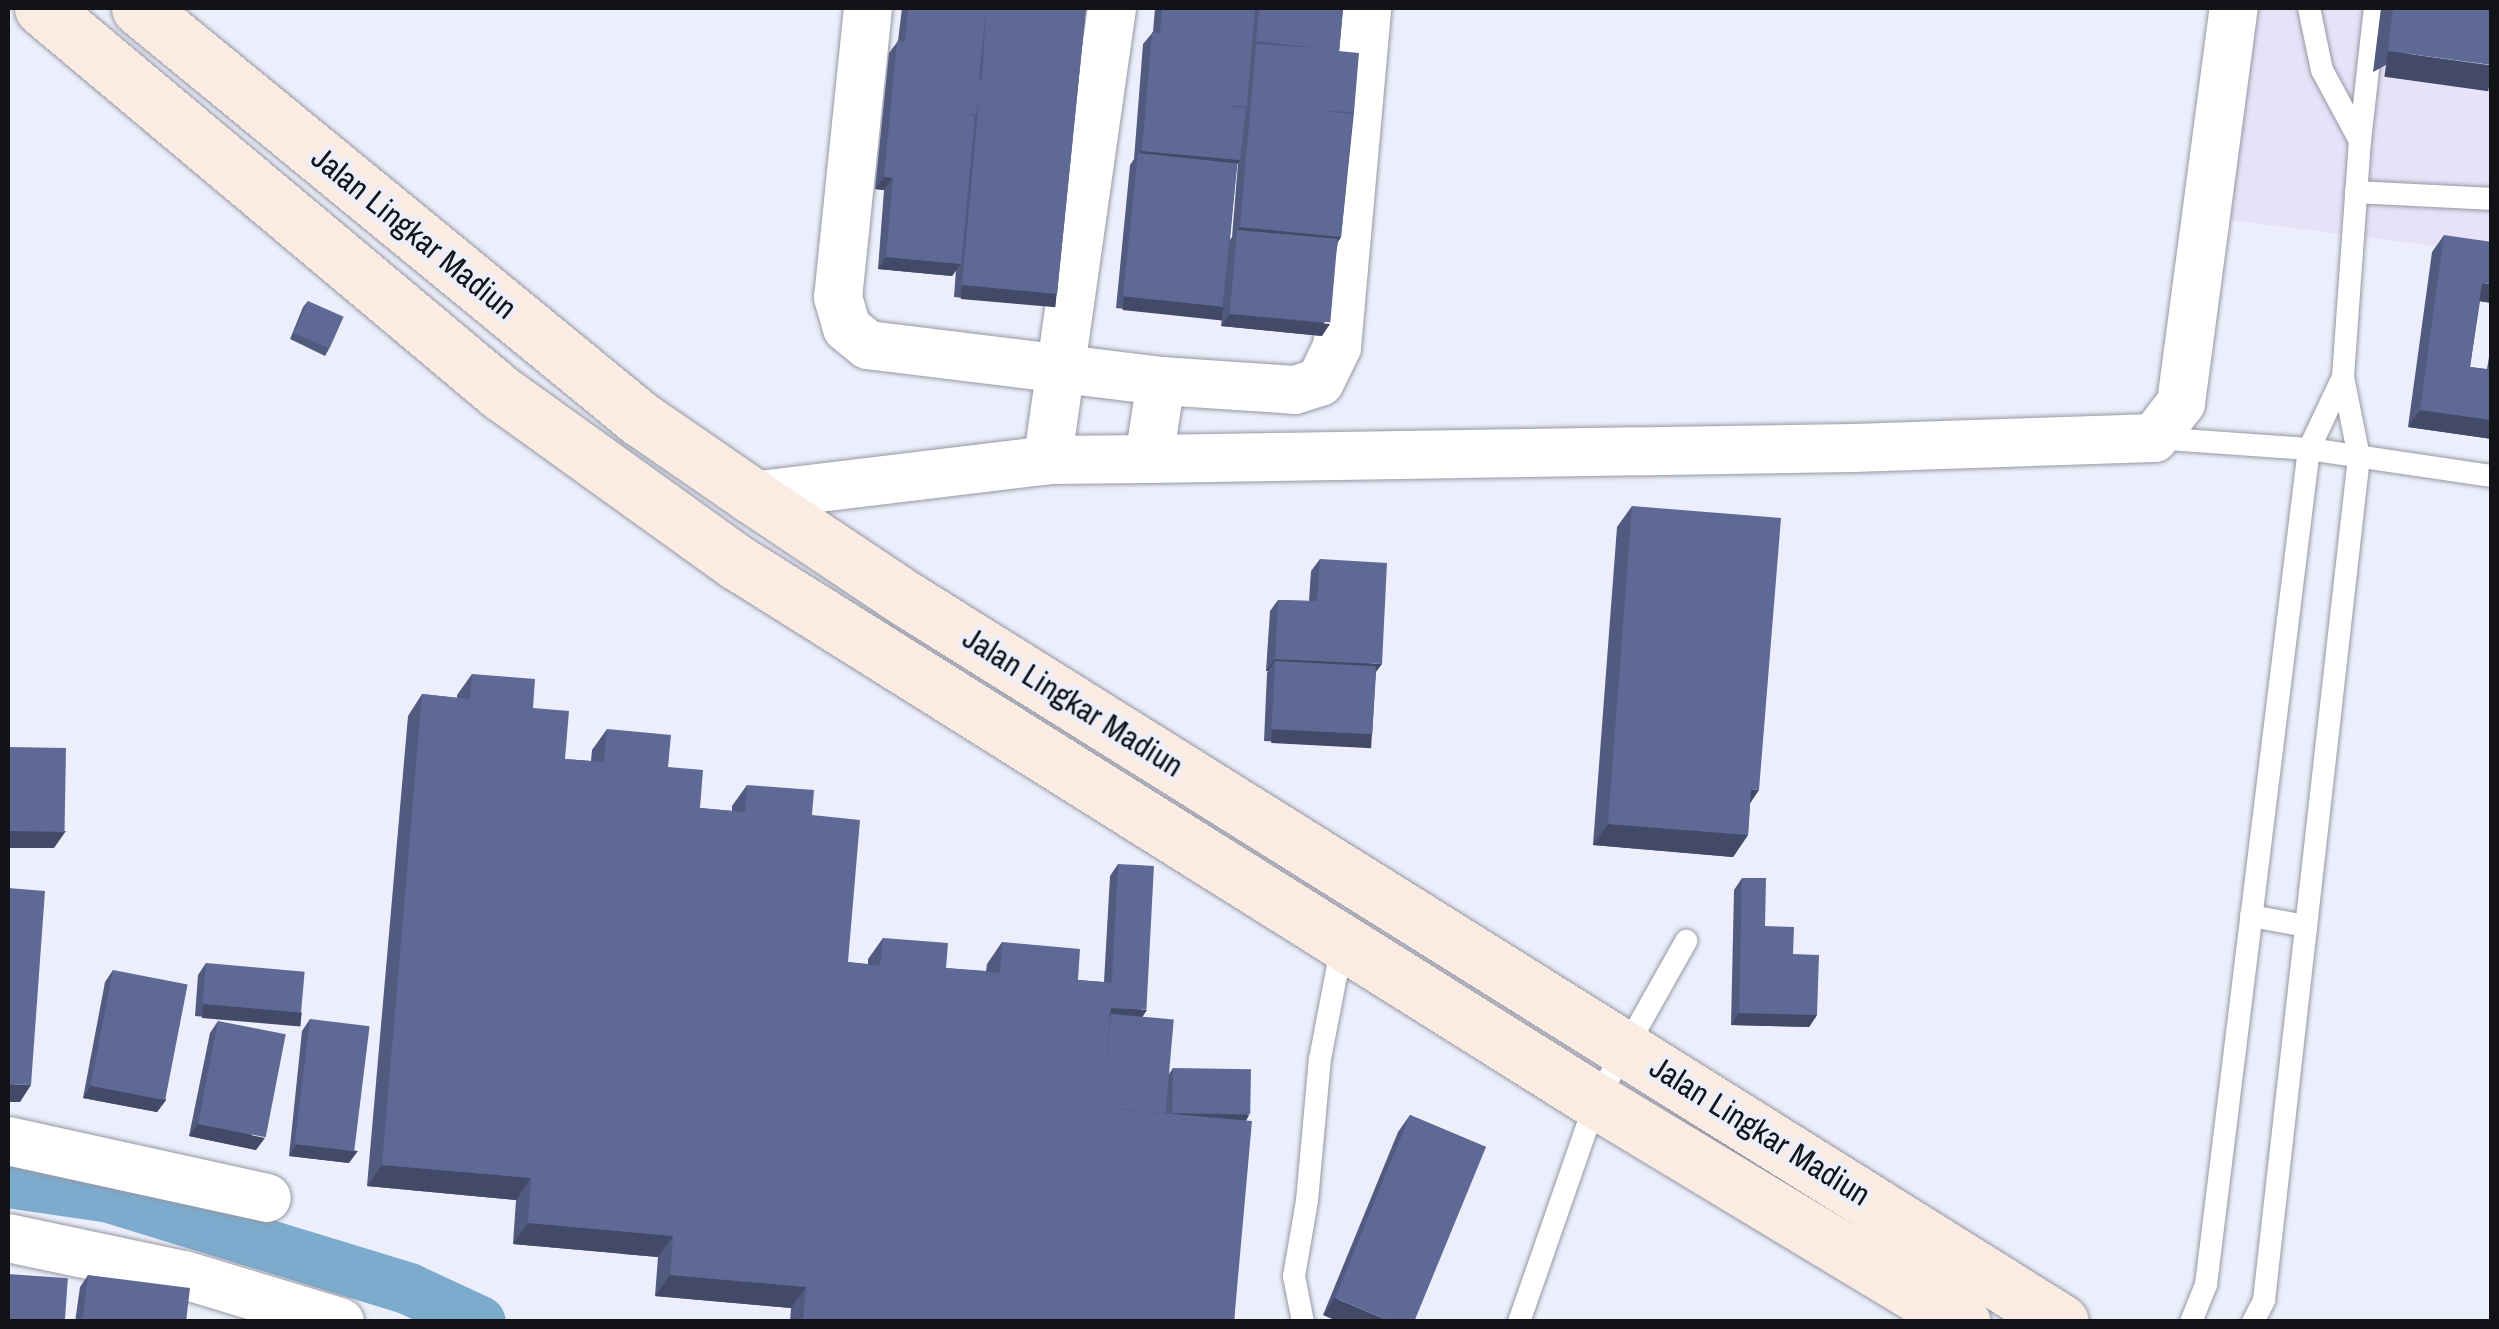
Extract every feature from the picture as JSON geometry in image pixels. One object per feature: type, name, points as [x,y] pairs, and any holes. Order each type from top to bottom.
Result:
[{"type":"main road","name":"Jalan Lingkar Madiun","points":[[42,8],[501,392],[621,483],[738,564],[1596,1101],[1962,1322]]},
{"type":"main road","name":"Jalan Lingkar Madiun","points":[[139,8],[639,418],[752,496],[908,600],[1627,1046],[2061,1322]]},
{"type":"street","points":[[868,8],[838,298],[846,328],[868,346],[1060,372],[1296,390],[1320,382],[1336,347],[1367,8]]},
{"type":"street","points":[[1048,460],[1112,8]]},
{"type":"street","points":[[752,496],[1048,460],[1853,448],[2154,438],[2182,403],[2234,8]]},
{"type":"street","points":[[1149,459],[1160,381]]},
{"type":"street","points":[[8,1141],[268,1198]]},
{"type":"street","points":[[8,1238],[184,1275],[340,1322]]},
{"type":"lane","points":[[2309,8],[2322,70],[2360,141]]},
{"type":"lane","points":[[2252,1322],[2264,1300],[2358,457],[2343,376],[2360,141],[2375,8]]},
{"type":"lane","points":[[2356,192],[2492,199]]},
{"type":"lane","points":[[2191,1322],[2206,1284],[2308,450],[2343,376]]},
{"type":"lane","points":[[2154,438],[2308,450],[2492,476]]},
{"type":"lane","points":[[2251,916],[2306,926]]},
{"type":"lane","points":[[1303,1322],[1294,1276],[1307,1201],[1320,1059],[1343,940]]},
{"type":"lane","points":[[1519,1322],[1596,1101],[1686,941]]},
{"type":"shaded area","points":[[2249,8],[2491,8],[2491,253],[2220,219]]},
{"type":"building","points":[[908,8],[986,8],[1086,8],[1057,294],[962,285],[979,101],[976,114],[966,115],[975,116],[961,264],[886,257],[893,178],[884,177],[897,41],[905,42]],"holes":[[[986,8],[982,80],[979,80]]]},
{"type":"building","points":[[1162,8],[1255,8],[1247,106],[1226,106],[1246,108],[1240,160],[1142,151],[1152,32],[1160,33]]},
{"type":"building","points":[[1259,8],[1343,8],[1339,51],[1359,53],[1354,112],[1321,111],[1353,114],[1341,237],[1240,227],[1256,44],[1319,48],[1256,41]]},
{"type":"building","points":[[2393,8],[2492,8],[2492,65],[2388,51]]},
{"type":"building","points":[[1138,153],[1237,163],[1222,307],[1123,296]]},
{"type":"building","points":[[1237,230],[1338,239],[1330,322],[1230,314]]},
{"type":"building","points":[[2444,235],[2492,242],[2492,284],[2482,283],[2470,367],[2492,370],[2492,420],[2420,410]]},
{"type":"building","points":[[308,301],[344,317],[329,349],[294,333]]},
{"type":"building","points":[[1632,506],[1781,518],[1759,790],[1751,789],[1748,835],[1608,824]]},
{"type":"building","points":[[1320,559],[1387,563],[1382,664],[1275,659],[1278,600],[1317,601]]},
{"type":"building","points":[[1275,661],[1376,666],[1372,734],[1271,729]]},
{"type":"building","points":[[472,674],[535,679],[533,708],[569,711],[565,759],[604,762],[607,729],[671,735],[668,767],[703,770],[700,808],[745,812],[747,785],[814,790],[812,815],[860,820],[848,962],[880,966],[883,938],[948,943],[946,968],[1000,973],[1002,942],[1080,949],[1078,980],[1113,983],[1103,1108],[1252,1121],[1234,1322],[803,1322],[806,1287],[670,1275],[673,1236],[528,1223],[531,1178],[382,1165],[422,694],[470,699]]},
{"type":"building","points":[[8,747],[66,748],[65,832],[8,831]]},
{"type":"building","points":[[1118,864],[1154,866],[1146,1010],[1110,1008]]},
{"type":"building","points":[[1742,878],[1766,878],[1765,926],[1794,927],[1793,954],[1819,955],[1817,1015],[1739,1013]]},
{"type":"building","points":[[8,888],[45,891],[31,1085],[8,1084]]},
{"type":"building","points":[[206,963],[305,972],[301,1012],[202,1004]]},
{"type":"building","points":[[113,970],[188,985],[165,1100],[90,1086]]},
{"type":"building","points":[[1111,1014],[1174,1019],[1166,1113],[1103,1108]]},
{"type":"building","points":[[310,1019],[370,1026],[354,1151],[295,1144]]},
{"type":"building","points":[[218,1021],[286,1034],[266,1137],[198,1124]]},
{"type":"building","points":[[1173,1068],[1251,1069],[1250,1114],[1172,1113]]},
{"type":"building","points":[[1410,1115],[1486,1147],[1414,1322],[1392,1322],[1335,1298]]},
{"type":"building","points":[[8,1274],[68,1278],[65,1322],[8,1322]]},
{"type":"building","points":[[88,1275],[190,1288],[186,1322],[82,1322]]},
{"type":"waterway","points":[[8,1182],[109,1197],[409,1289],[480,1322]]}]
